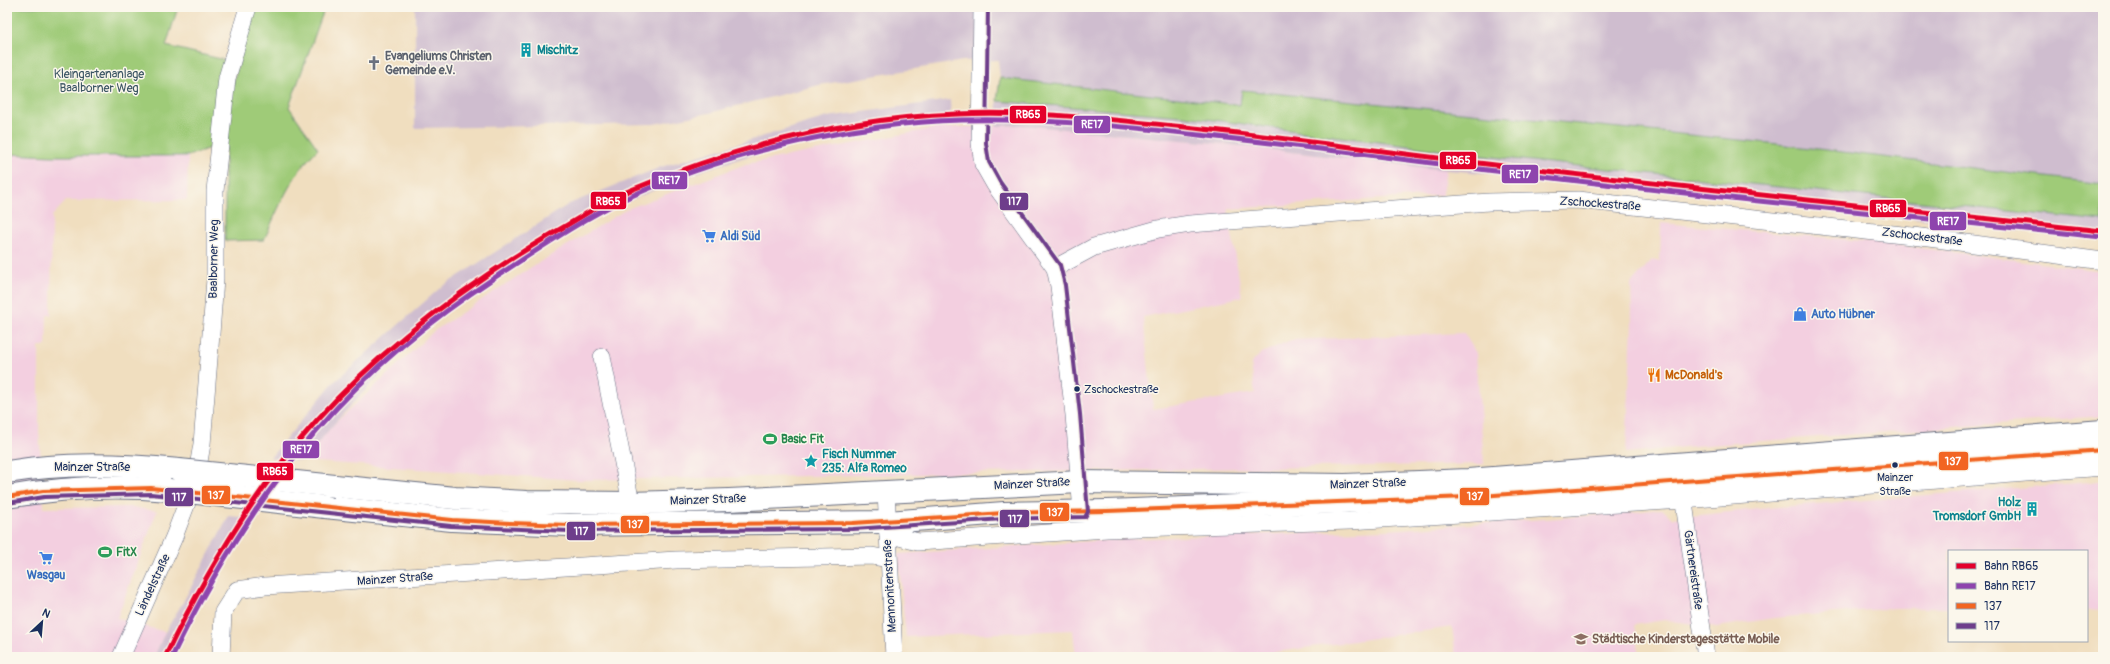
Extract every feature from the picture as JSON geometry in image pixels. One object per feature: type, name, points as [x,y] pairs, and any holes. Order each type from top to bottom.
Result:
[{"type":"main road","name":"Mainzer Straße","points":[[7,472],[89,465],[179,470],[455,498],[527,502],[631,502],[729,500],[1080,482],[1345,485],[1468,480],[2103,431]]},
{"type":"main road","name":"Mainzer Straße","points":[[7,496],[43,491],[87,488],[169,490],[452,520],[569,525],[888,528],[1004,513],[1082,512],[1682,492],[2103,450]]},
{"type":"street","name":"Baalborner Weg","points":[[184,512],[196,479],[202,444],[215,280],[216,183],[226,78],[248,7]]},
{"type":"street","points":[[982,7],[980,143],[983,164],[995,185],[1055,268],[1060,293],[1082,512]]},
{"type":"street","name":"Zschockestraße","points":[[1055,268],[1094,247],[1158,229],[1190,224],[1489,202],[1578,200],[1921,237],[2103,261]]},
{"type":"street","points":[[602,357],[631,502]]},
{"type":"street","name":"Mainzer Straße","points":[[888,528],[918,542],[1034,533],[1350,521],[1682,492],[2103,467]]},
{"type":"street","name":"Mennonitenstraße","points":[[886,492],[888,559],[894,657]]},
{"type":"street","name":"Gärtnereistraße","points":[[1682,492],[1706,657]]},
{"type":"street","name":"Ländelstraße","points":[[121,657],[184,512]]},
{"type":"street","name":"Mainzer Straße","points":[[221,657],[223,612],[228,601],[237,590],[265,586],[676,560],[872,556],[888,559]]},
{"type":"shaded area","points":[[415,7],[2103,7],[2103,184],[1769,143],[1242,90],[1240,105],[1000,78],[998,60],[963,61],[819,85],[709,113],[654,124],[415,128]]},
{"type":"shaded area","points":[[950,100],[951,119],[788,144],[707,169],[601,212],[505,271],[427,324],[333,425],[303,461],[270,458],[333,383],[440,288],[569,204],[661,167],[827,117]]},
{"type":"shaded area","points":[[997,101],[1184,116],[1484,156],[2103,220],[2103,240],[1611,183],[1446,170],[1214,143],[1021,125],[996,126]]},
{"type":"shaded area","points":[[1021,125],[1214,143],[1446,170],[1442,195],[1228,209],[1242,297],[1143,317],[1153,409],[1255,393],[1251,363],[1262,353],[1291,340],[1464,333],[1476,353],[1484,464],[579,480],[303,461],[333,425],[434,331],[530,268],[627,209],[746,164],[936,128]]},
{"type":"shaded area","points":[[7,154],[52,156],[188,156],[187,200],[66,201],[52,216],[51,315],[47,315],[46,346],[39,346],[39,431],[44,508],[130,507],[157,511],[117,618],[165,632],[154,657],[7,657]]},
{"type":"shaded area","points":[[1661,223],[1863,241],[2103,271],[2103,416],[1694,446],[1626,453],[1632,324],[1631,283],[1652,260],[1660,261]]},
{"type":"shaded area","points":[[2103,481],[2103,611],[2088,610],[2088,550],[1948,550],[1948,608],[1895,608],[1774,618],[1717,627],[1664,620],[1634,625],[1639,657],[1456,657],[1452,627],[1242,657],[1076,657],[1073,630],[906,637],[898,554],[1124,539],[1388,530],[1615,514],[1662,509],[1672,518],[1778,507]]},
{"type":"shaded area","points":[[229,516],[250,518],[222,558],[204,590],[173,657],[154,657],[165,632],[183,602]]},
{"type":"green space","name":"Kleingartenanlage Baalborner Weg","points":[[7,7],[178,7],[166,46],[225,60],[215,146],[188,156],[52,156],[7,154]]},
{"type":"green space","points":[[254,7],[325,7],[289,107],[318,149],[300,170],[286,192],[264,240],[225,241],[225,160],[231,90]]},
{"type":"green space","points":[[1000,78],[1240,105],[1242,90],[1769,143],[2103,184],[2103,221],[1484,156],[1184,116],[997,101]]},
{"type":"rail line","name":"RB65","points":[[165,657],[214,563],[272,475],[317,420],[343,392],[399,341],[459,294],[490,273],[522,252],[611,199],[670,175],[710,161],[791,137],[832,128],[915,117],[986,113],[1071,116],[1223,131],[1641,182],[2103,231]]},
{"type":"rail line","name":"RE17","points":[[172,657],[219,567],[275,483],[295,456],[337,407],[402,346],[448,310],[497,276],[610,206],[665,182],[706,167],[791,143],[834,134],[921,122],[1022,120],[1081,123],[1269,143],[1634,188],[2102,237]]},
{"type":"transit line","name":"117","points":[[8,503],[44,497],[151,494],[451,526],[569,531],[853,529],[1004,519],[1085,517],[1088,512],[1080,414],[1065,285],[1060,265],[1000,182],[989,162],[986,143],[988,7]]},
{"type":"transit line","name":"137","points":[[7,497],[43,491],[151,488],[452,520],[510,523],[569,525],[853,523],[1004,513],[1107,511],[1468,497],[2103,450]]},
{"type":"place","name":"Mischitz","points":[[526,50]]},
{"type":"place","name":"Evangeliums Christen Gemeinde e.V.","points":[[374,63]]},
{"type":"place","name":"Aldi Süd","points":[[709,236]]},
{"type":"place","name":"Auto Hübner","points":[[1800,314]]},
{"type":"place","name":"McDonald's","points":[[1654,375]]},
{"type":"place","name":"Zschockestraße","points":[[1077,389]]},
{"type":"place","name":"Basic Fit","points":[[770,439]]},
{"type":"place","name":"Fisch Nummer 235: Alfa Romeo","points":[[811,461]]},
{"type":"place","name":"Mainzer Straße","points":[[1895,465]]},
{"type":"place","name":"Holz Tromsdorf GmbH","points":[[2032,509]]},
{"type":"place","name":"FitX","points":[[105,552]]},
{"type":"place","name":"Wasgau","points":[[46,558]]},
{"type":"place","name":"Städtische Kinderstagesstätte Mobile","points":[[1581,639]]}]
